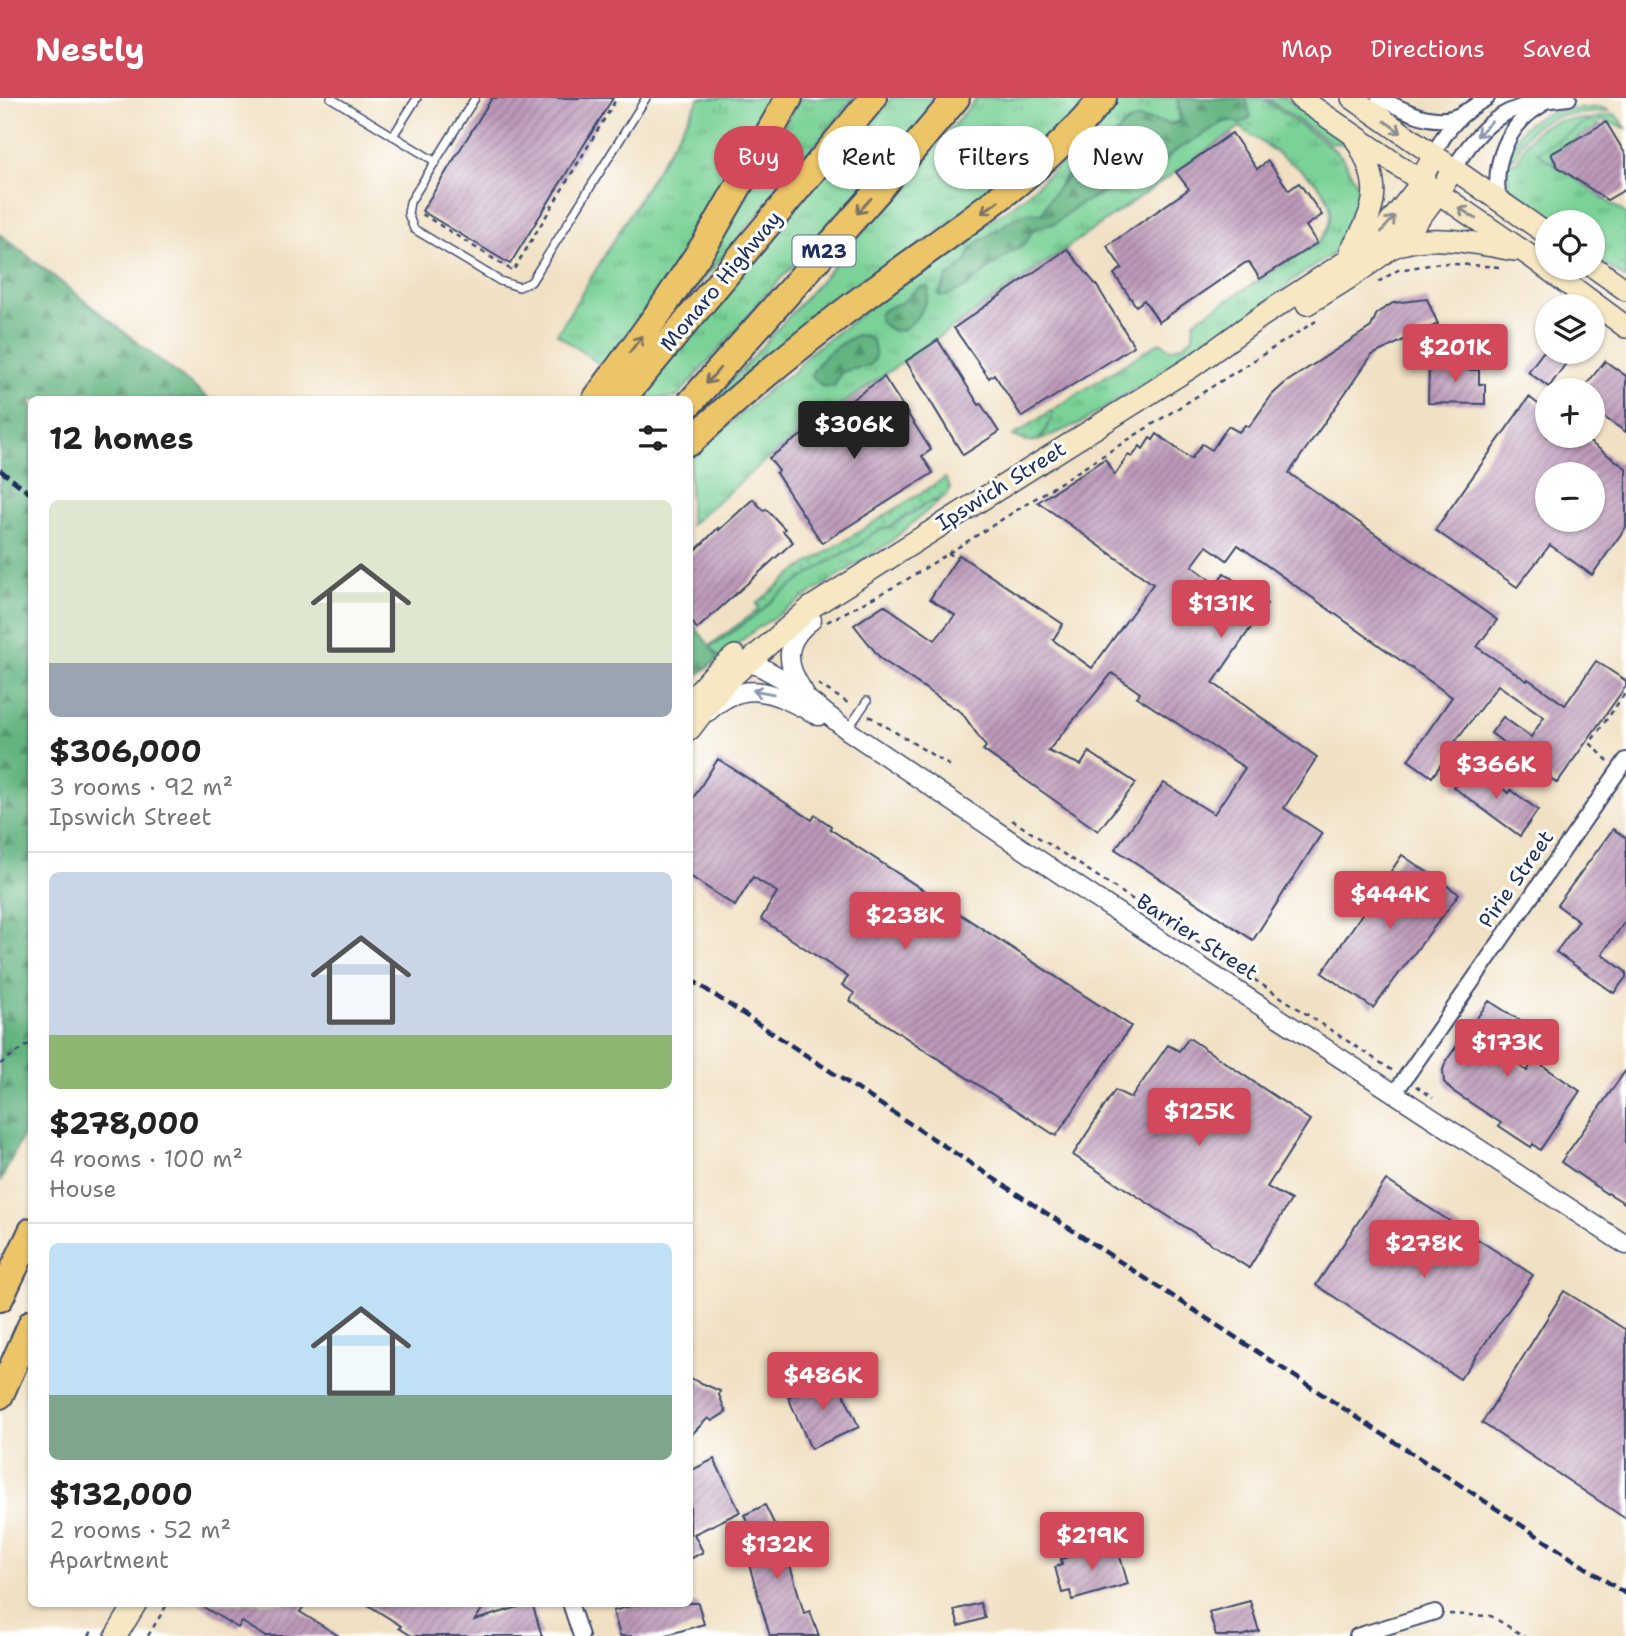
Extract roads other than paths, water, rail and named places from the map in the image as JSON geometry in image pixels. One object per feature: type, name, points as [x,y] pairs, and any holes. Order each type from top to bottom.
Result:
[{"type":"highway","points":[[598,396],[707,241],[789,98]]},
{"type":"highway","name":"Monaro Highway","points":[[625,396],[873,98]]},
{"type":"highway","name":"M23","points":[[693,400],[877,192],[956,98]]},
{"type":"highway","points":[[693,439],[738,398],[823,329],[1020,183],[1051,156],[1103,98]]},
{"type":"highway","points":[[0,1298],[28,1239]]},
{"type":"highway","points":[[0,1395],[28,1332]]},
{"type":"main road","points":[[1300,98],[1523,252],[1626,327]]},
{"type":"main road","points":[[1352,98],[1535,226]]},
{"type":"main road","points":[[1343,263],[1367,225],[1374,197],[1371,172],[1353,134]]},
{"type":"main road","name":"Ipswich Street","points":[[1193,366],[1273,326],[1362,270],[1390,248],[1429,188],[1434,155]]},
{"type":"main road","name":"Ipswich Street","points":[[693,726],[712,697],[747,663],[819,615],[837,590],[1193,366],[1259,318],[1362,251],[1429,188],[1454,170]]},
{"type":"main road","points":[[1390,248],[1406,242],[1474,242],[1523,252]]},
{"type":"main road","points":[[1605,275],[1626,290]]},
{"type":"main road","name":"Ipswich Street","points":[[693,698],[712,676],[760,636],[819,615]]},
{"type":"main road","points":[[712,676],[734,664],[747,663]]},
{"type":"main road","points":[[116,1636],[134,1607]]},
{"type":"street","points":[[1378,98],[1403,110],[1433,119],[1453,118],[1487,98]]},
{"type":"street","points":[[1454,170],[1470,144],[1500,115],[1523,106],[1569,98]]},
{"type":"street","points":[[1499,201],[1497,179],[1509,135],[1522,117],[1550,100]]},
{"type":"street","points":[[1434,155],[1446,131],[1466,111]]},
{"type":"street","points":[[813,691],[792,669],[792,643],[799,630],[813,619],[837,590]]},
{"type":"street","name":"Barrier Street","points":[[747,663],[813,691],[847,730],[1091,895],[1399,1086],[1626,1245]]},
{"type":"street","points":[[693,727],[716,704],[732,694],[752,690],[771,693],[847,730]]},
{"type":"street","name":"Pirie Street","points":[[1399,1086],[1622,765]]},
{"type":"street","points":[[571,1607],[581,1636]]},
{"type":"street","points":[[1357,1636],[1435,1612]]},
{"type":"lane","points":[[331,98],[436,162]]},
{"type":"lane","points":[[393,136],[417,98]]},
{"type":"lane","points":[[475,98],[408,207],[414,229],[500,281],[519,286],[531,282],[646,98]]},
{"type":"lane","points":[[847,730],[867,701]]},
{"type":"railway","points":[[0,470],[28,492]]},
{"type":"railway","points":[[693,981],[1626,1594]]}]
